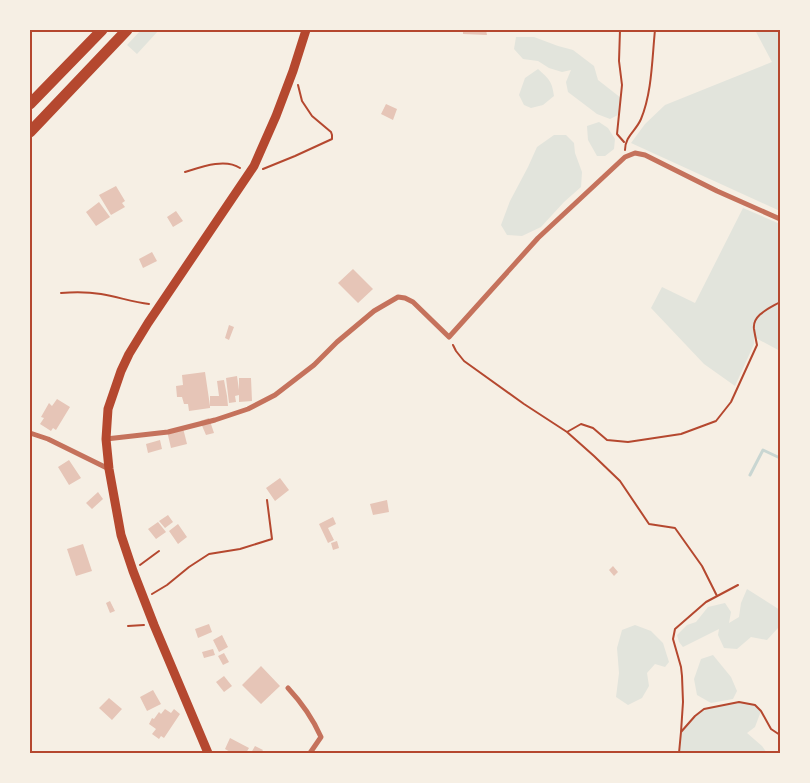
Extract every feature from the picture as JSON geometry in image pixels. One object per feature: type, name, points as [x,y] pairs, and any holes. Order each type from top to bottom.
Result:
[{"type":"highway","points":[[30,104],[102,30]]},
{"type":"highway","points":[[30,132],[127,30]]},
{"type":"main road","points":[[208,753],[154,625],[121,535],[108,469],[106,439],[108,408],[129,354],[159,305],[250,174],[294,71],[306,30]]},
{"type":"street","points":[[106,439],[168,432],[248,409],[275,395],[314,366],[337,342],[374,310],[398,298],[405,298],[413,302],[449,336],[538,238],[625,157],[635,153],[645,155],[738,201],[780,219]]},
{"type":"street","points":[[30,432],[108,469]]},
{"type":"street","points":[[288,688],[300,701],[321,737],[310,753]]},
{"type":"path","points":[[620,30],[619,61],[622,85],[617,134],[625,143]]},
{"type":"path","points":[[625,157],[625,143],[641,121],[648,96],[655,30]]},
{"type":"path","points":[[185,172],[216,163],[236,165],[250,174],[332,139],[331,132],[312,116],[302,101],[294,71]]},
{"type":"path","points":[[61,293],[102,295],[137,303],[159,305]]},
{"type":"path","points":[[567,432],[581,424],[593,428],[607,440],[628,442],[681,434],[716,421],[731,402],[757,345],[753,328],[757,317],[780,302]]},
{"type":"path","points":[[449,336],[456,351],[464,361],[567,432],[594,456],[620,481],[649,524],[675,528],[702,566],[717,596]]},
{"type":"path","points":[[144,599],[167,586],[209,554],[240,549],[272,539],[267,500]]},
{"type":"path","points":[[133,571],[159,551]]},
{"type":"path","points":[[679,753],[683,702],[681,667],[672,639],[675,629],[706,602],[738,585]]},
{"type":"path","points":[[128,626],[154,625]]},
{"type":"path","points":[[681,732],[704,709],[739,702],[755,705],[761,711],[771,730],[780,735]]},
{"type":"shaded area","points":[[141,30],[159,30],[137,54],[127,45]]},
{"type":"shaded area","points":[[755,30],[780,30],[780,211],[631,143],[645,124],[665,105],[772,62]]},
{"type":"shaded area","points":[[516,37],[534,37],[573,50],[594,66],[598,80],[621,98],[620,114],[610,119],[597,114],[568,92],[566,82],[571,70],[562,72],[549,68],[538,61],[523,59],[514,49]]},
{"type":"shaded area","points":[[538,69],[549,81],[554,96],[543,105],[531,108],[524,105],[519,95],[525,78]]},
{"type":"shaded area","points":[[599,122],[608,128],[615,139],[614,149],[605,156],[597,156],[588,140],[587,126]]},
{"type":"shaded area","points":[[554,135],[566,135],[574,143],[575,153],[582,172],[581,187],[541,227],[522,236],[507,235],[501,225],[510,201],[537,147]]},
{"type":"shaded area","points":[[743,208],[780,224],[780,351],[754,337],[754,344],[735,386],[704,364],[651,308],[662,287],[695,303]]},
{"type":"shaded area","points":[[747,589],[780,610],[778,628],[767,640],[751,637],[737,649],[724,648],[718,635],[719,629],[683,647],[677,635],[687,625],[696,622],[708,607],[725,603],[731,612],[729,623],[739,617],[741,603]]},
{"type":"shaded area","points":[[635,625],[651,631],[663,643],[669,662],[665,667],[655,664],[647,673],[649,686],[642,698],[628,705],[616,697],[619,673],[617,648],[622,630]]},
{"type":"shaded area","points":[[713,655],[731,677],[737,691],[733,699],[711,703],[697,695],[694,679],[701,659]]},
{"type":"shaded area","points":[[739,702],[755,705],[761,711],[755,727],[747,733],[767,753],[679,753],[681,732],[695,716],[704,709]]},
{"type":"building","points":[[463,30],[486,30],[487,35],[463,34]]},
{"type":"building","points":[[386,104],[397,109],[393,120],[381,114]]},
{"type":"building","points":[[116,186],[125,201],[122,203],[125,207],[111,215],[99,195]]},
{"type":"building","points":[[99,202],[110,217],[96,226],[86,212]]},
{"type":"building","points":[[176,211],[183,221],[173,227],[167,217]]},
{"type":"building","points":[[152,252],[157,261],[143,268],[139,259]]},
{"type":"building","points":[[353,269],[373,289],[358,303],[338,283]]},
{"type":"building","points":[[229,325],[234,327],[229,340],[225,338]]},
{"type":"building","points":[[205,372],[210,408],[189,411],[188,404],[184,404],[182,397],[177,397],[176,386],[183,385],[182,375]]},
{"type":"building","points":[[237,376],[239,390],[239,378],[251,378],[252,401],[239,402],[239,395],[235,396],[236,402],[229,403],[226,378]]},
{"type":"building","points":[[224,380],[228,406],[210,406],[210,396],[219,396],[217,381]]},
{"type":"building","points":[[57,399],[70,407],[56,430],[53,428],[51,431],[40,424],[44,418],[41,417],[49,403],[52,406]]},
{"type":"building","points":[[209,418],[214,433],[206,435],[200,421]]},
{"type":"building","points":[[183,428],[187,444],[171,448],[167,431]]},
{"type":"building","points":[[160,440],[162,449],[148,453],[146,444]]},
{"type":"building","points":[[69,460],[81,478],[69,485],[58,467]]},
{"type":"building","points":[[280,478],[289,490],[275,501],[266,488]]},
{"type":"building","points":[[98,492],[103,499],[92,509],[86,503]]},
{"type":"building","points":[[387,500],[389,512],[373,515],[370,504]]},
{"type":"building","points":[[168,515],[173,522],[165,528],[159,521]]},
{"type":"building","points":[[333,517],[336,524],[328,528],[334,540],[328,543],[319,524]]},
{"type":"building","points":[[158,522],[166,532],[156,539],[148,529]]},
{"type":"building","points":[[178,524],[187,537],[178,544],[169,531]]},
{"type":"building","points":[[337,541],[339,548],[333,550],[331,543]]},
{"type":"building","points":[[83,544],[92,571],[76,576],[67,549]]},
{"type":"building","points":[[613,566],[618,572],[614,576],[609,570]]},
{"type":"building","points":[[110,601],[115,611],[110,613],[106,603]]},
{"type":"building","points":[[209,624],[212,632],[198,638],[195,629]]},
{"type":"building","points":[[222,635],[228,647],[219,652],[213,640]]},
{"type":"building","points":[[213,649],[215,655],[204,658],[202,652]]},
{"type":"building","points":[[224,653],[229,662],[223,665],[218,656]]},
{"type":"building","points":[[261,666],[280,686],[261,704],[242,685]]},
{"type":"building","points":[[224,676],[232,686],[224,692],[216,682]]},
{"type":"building","points":[[153,690],[161,704],[147,711],[140,697]]},
{"type":"building","points":[[109,698],[122,709],[112,720],[99,708]]},
{"type":"building","points":[[165,709],[171,713],[174,709],[180,714],[164,738],[161,736],[159,739],[152,734],[156,729],[149,724],[152,718],[154,719],[159,712],[161,714]]},
{"type":"building","points":[[230,738],[249,748],[246,753],[232,753],[225,749]]},
{"type":"building","points":[[255,746],[263,750],[261,753],[251,753]]},
{"type":"waterway","points":[[750,475],[763,450],[780,458]]}]
